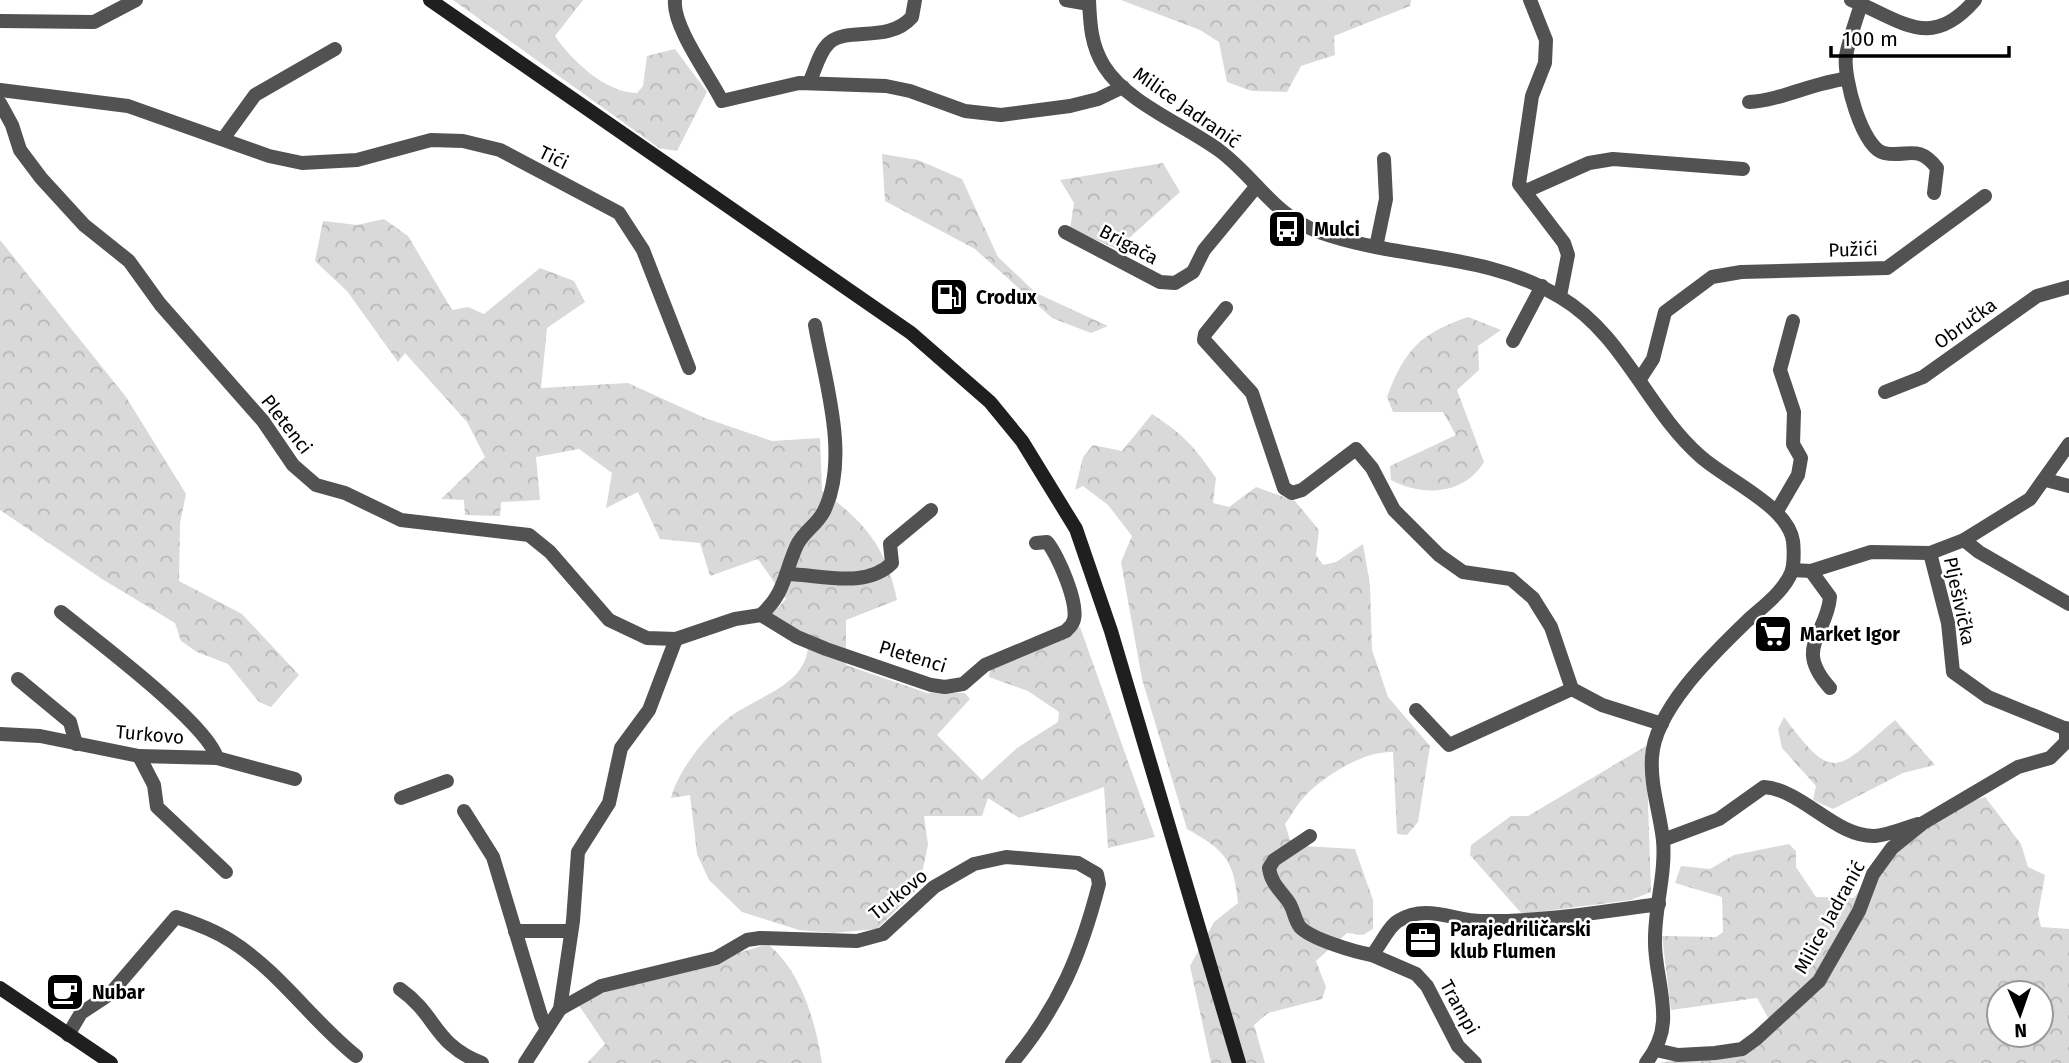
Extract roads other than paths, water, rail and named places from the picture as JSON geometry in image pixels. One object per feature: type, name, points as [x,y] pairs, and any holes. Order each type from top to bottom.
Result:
[{"type":"main road","points":[[430,0],[911,334],[990,402],[1022,441],[1076,529],[1111,631],[1239,1063]]},
{"type":"main road","points":[[2,994],[111,1063]]},
{"type":"street","points":[[0,21],[94,22],[136,0]]},
{"type":"street","points":[[676,0],[675,9],[694,52],[722,101],[799,83],[886,86],[910,91],[965,111],[1001,115],[1070,106],[1098,99],[1123,87]]},
{"type":"street","points":[[809,83],[826,45],[834,38],[897,30],[912,17],[915,0]]},
{"type":"street","name":"Milice Jadranić","points":[[1066,0],[1089,2],[1095,48],[1105,67],[1123,87],[1220,151],[1273,206],[1297,223],[1376,247],[1490,265],[1560,296],[1601,330],[1640,379],[1684,442],[1713,468],[1777,511]]},
{"type":"street","points":[[1530,0],[1546,40],[1545,63],[1532,96],[1519,184],[1551,223],[1568,255],[1560,296]]},
{"type":"street","points":[[1934,192],[1937,168],[1930,159],[1918,152],[1883,153],[1869,145],[1845,79],[1846,57],[1856,2],[1919,30],[1958,20],[1975,0]]},
{"type":"street","points":[[0,90],[108,101],[223,139],[256,95],[335,49]]},
{"type":"street","points":[[1749,102],[1769,101],[1818,82],[1845,79]]},
{"type":"street","name":"Pletenci","points":[[0,103],[12,125],[20,150],[41,178],[84,225],[129,261],[160,304],[263,421],[293,465],[316,485],[345,493],[401,520],[529,535],[550,552],[609,620],[648,638],[676,639],[735,618],[761,615],[826,649],[931,685],[945,687],[963,684],[985,664],[1066,631],[1074,621],[1075,606],[1054,550],[1046,542],[1036,543]]},
{"type":"street","name":"Tići","points":[[223,139],[269,156],[302,163],[357,160],[431,139],[464,141],[500,150],[619,213],[643,250],[689,368]]},
{"type":"street","points":[[1376,247],[1386,199],[1384,159]]},
{"type":"street","points":[[1526,191],[1589,163],[1613,159],[1743,169]]},
{"type":"street","name":"Brigača","points":[[1065,232],[1160,282],[1175,283],[1194,272],[1204,250],[1256,187]]},
{"type":"street","name":"Pužići","points":[[1640,379],[1656,352],[1665,312],[1712,277],[1741,272],[1887,268],[1985,195]]},
{"type":"street","points":[[1513,341],[1542,286]]},
{"type":"street","name":"Obručka","points":[[1885,392],[1923,377],[2037,296],[2069,288]]},
{"type":"street","points":[[1226,308],[1205,334],[1204,340],[1252,393],[1284,488],[1292,493],[1303,489],[1356,449],[1372,468],[1394,510],[1439,555],[1463,572],[1511,579],[1533,598],[1551,627],[1572,689],[1602,705],[1662,724]]},
{"type":"street","points":[[1646,1063],[1656,1050],[1663,1021],[1655,955],[1663,840],[1652,762],[1662,724],[1706,663],[1779,591],[1792,570],[1791,533],[1777,511],[1798,475],[1801,458],[1793,444],[1794,412],[1780,370],[1793,321]]},
{"type":"street","points":[[761,615],[776,602],[797,545],[824,511],[834,482],[836,449],[815,325]]},
{"type":"street","points":[[1930,552],[1964,540],[2030,499],[2069,444]]},
{"type":"street","points":[[2046,480],[2069,486]]},
{"type":"street","points":[[788,575],[844,579],[882,573],[892,563],[890,544],[931,510]]},
{"type":"street","points":[[1964,540],[1979,552],[2069,604]]},
{"type":"street","name":"Plješivička","points":[[1792,570],[1811,571],[1871,552],[1930,552],[1948,623],[1953,672],[1988,697],[2067,729],[2066,742],[2050,758],[2018,767],[1923,822]]},
{"type":"street","points":[[1811,571],[1830,597],[1829,609],[1818,629],[1812,653],[1821,678],[1830,688]]},
{"type":"street","points":[[61,612],[171,705],[213,745],[217,758]]},
{"type":"street","points":[[525,1063],[538,1056],[547,1029],[560,1009],[578,852],[609,803],[621,748],[649,710],[676,639]]},
{"type":"street","points":[[18,679],[70,722],[76,744]]},
{"type":"street","points":[[1416,710],[1449,745],[1572,689]]},
{"type":"street","name":"Turkovo","points":[[0,734],[40,736],[139,756],[217,758],[295,779]]},
{"type":"street","points":[[139,756],[154,785],[157,807],[226,872]]},
{"type":"street","points":[[401,798],[447,781]]},
{"type":"street","name":"Milice Jadranić","points":[[1663,840],[1719,819],[1764,787],[1778,790],[1853,830],[1874,836],[1923,822]]},
{"type":"street","points":[[464,811],[493,857],[547,1029]]},
{"type":"street","name":"Milice Jadranić","points":[[1656,1050],[1678,1055],[1742,1049],[1769,1029],[1819,981],[1859,911],[1873,874],[1892,849],[1923,822]]},
{"type":"street","points":[[1310,836],[1275,860],[1269,869],[1271,880],[1290,904],[1297,924],[1305,932],[1373,955],[1397,921],[1417,915],[1441,912],[1479,921],[1579,916],[1659,904]]},
{"type":"street","name":"Turkovo","points":[[560,1009],[601,986],[716,958],[747,940],[760,938],[857,941],[883,934],[934,887],[974,864],[1006,857],[1078,863],[1097,874],[1099,884],[1074,968],[1054,1006],[1012,1063]]},
{"type":"street","points":[[68,1035],[81,1013],[110,995],[176,917],[231,940],[264,965],[333,1037],[356,1056]]},
{"type":"street","points":[[515,931],[571,931]]},
{"type":"street","name":"Trampi","points":[[1373,955],[1416,974],[1427,986],[1458,1046],[1475,1063]]},
{"type":"street","points":[[400,989],[426,1010],[437,1033],[449,1046],[482,1063]]},
{"type":"place","name":"Mulci","points":[[1287,229]]},
{"type":"place","name":"Crodux","points":[[949,297]]},
{"type":"place","name":"Market Igor","points":[[1773,634]]},
{"type":"place","name":"Parajedriličarski klub Flumen","points":[[1423,940]]},
{"type":"place","name":"Nubar","points":[[65,992]]}]
